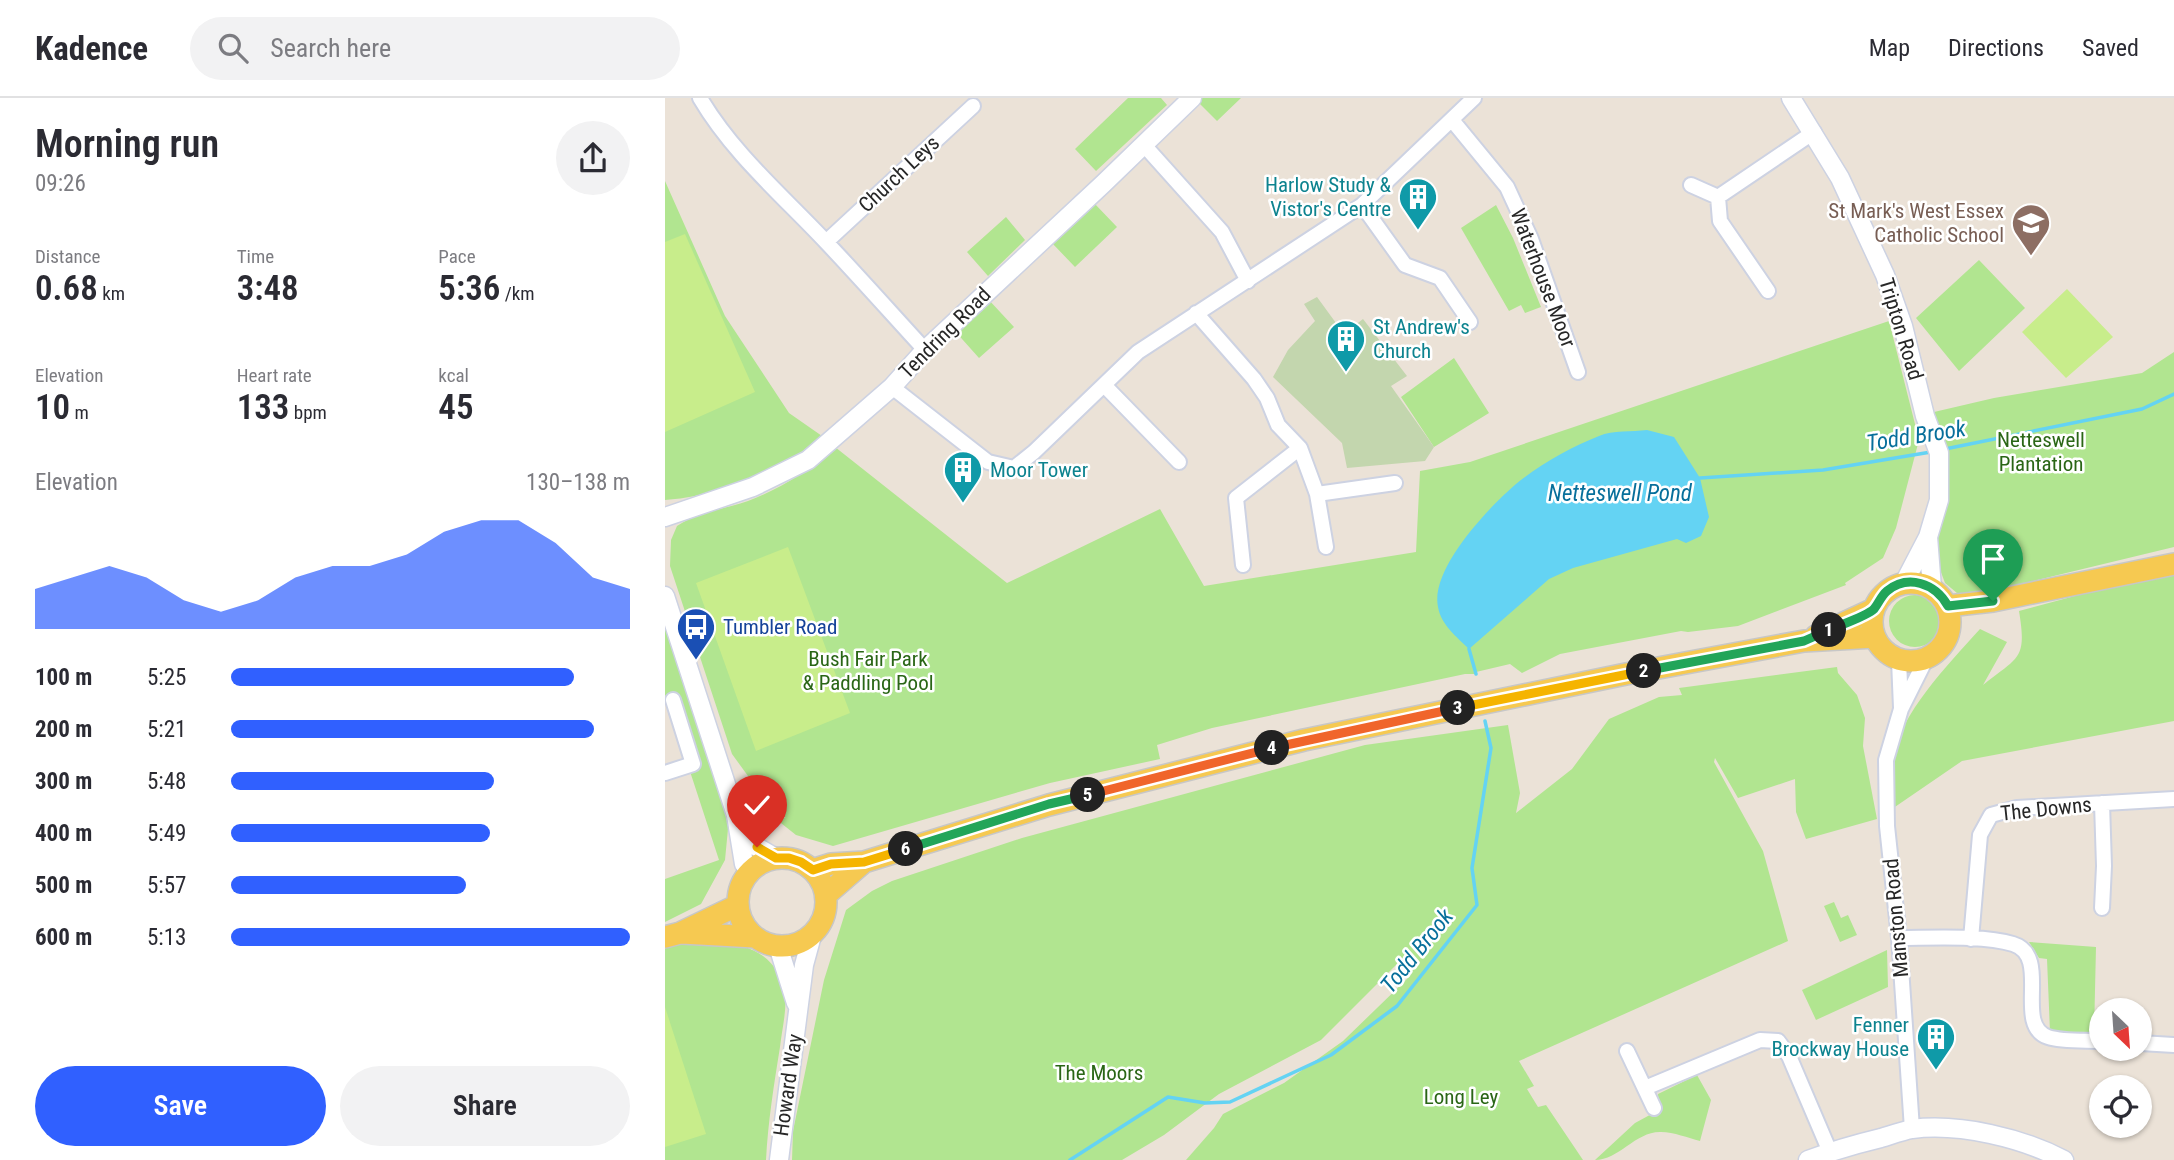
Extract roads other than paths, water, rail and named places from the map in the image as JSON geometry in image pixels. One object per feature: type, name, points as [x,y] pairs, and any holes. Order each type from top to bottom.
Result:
[{"type":"main road","points":[[1949,615],[1993,601],[2174,564]]},
{"type":"main road","points":[[1914,582],[1932,588],[1949,615],[1943,645],[1926,659],[1913,662],[1899,660],[1881,647],[1875,637],[1872,619],[1874,609],[1885,592],[1904,583],[1914,582]]},
{"type":"main road","points":[[1804,641],[1874,609]]},
{"type":"main road","points":[[813,870],[831,864],[864,862],[1049,804],[1304,740],[1804,641],[1875,637]]},
{"type":"main road","points":[[776,858],[789,858],[813,870],[826,895],[824,915],[813,933],[801,942],[778,946],[755,937],[740,917],[738,905],[743,881],[751,871],[762,862],[776,858]]},
{"type":"main road","points":[[826,895],[864,862]]},
{"type":"main road","points":[[672,935],[738,905]]},
{"type":"main road","points":[[672,935],[755,937]]},
{"type":"street","points":[[700,98],[745,161],[827,243],[925,350]]},
{"type":"street","name":"Tendring Road","points":[[665,517],[753,487],[808,460],[892,387],[925,350],[1192,98]]},
{"type":"street","points":[[892,387],[988,461],[1014,468],[1138,352],[1362,205],[1474,98]]},
{"type":"street","name":"Tripton Road","points":[[1791,98],[1840,178],[1885,275],[1910,352],[1925,416],[1939,453],[1939,500],[1928,537],[1904,583]]},
{"type":"street","name":"Church Leys","points":[[827,243],[972,106]]},
{"type":"street","name":"Waterhouse Moor","points":[[1452,120],[1507,187],[1531,239],[1578,372]]},
{"type":"street","points":[[1718,197],[1814,132]]},
{"type":"street","points":[[1144,145],[1222,232],[1248,281]]},
{"type":"street","points":[[1691,185],[1718,197]]},
{"type":"street","points":[[1718,197],[1720,221],[1768,291]]},
{"type":"street","points":[[1362,205],[1405,265],[1440,278],[1470,321]]},
{"type":"street","points":[[1196,313],[1254,379],[1267,398],[1278,425],[1300,448],[1317,494],[1326,547]]},
{"type":"street","points":[[1104,385],[1179,462]]},
{"type":"street","points":[[1243,565],[1236,498],[1300,448]]},
{"type":"street","points":[[1317,494],[1395,483]]},
{"type":"street","name":"Tripton Road","points":[[1928,537],[1932,588]]},
{"type":"street","points":[[665,596],[736,815],[744,864],[751,871]]},
{"type":"street","name":"Manston Road","points":[[1912,1129],[1899,938],[1887,826],[1886,760],[1901,709],[1926,659]]},
{"type":"street","name":"Manston Road","points":[[1899,660],[1901,709]]},
{"type":"street","points":[[665,773],[693,764],[673,700]]},
{"type":"street","name":"The Downs","points":[[1971,939],[1980,835],[1991,815],[2017,808],[2174,799]]},
{"type":"street","name":"The Downs","points":[[2102,803],[2102,908]]},
{"type":"street","points":[[736,815],[757,847],[776,858]]},
{"type":"street","name":"Howard Way","points":[[779,1160],[804,965],[813,933]]},
{"type":"street","points":[[1899,938],[1971,939],[2015,944],[2028,955],[2031,964],[2034,1023],[2039,1032],[2050,1038],[2089,1040]]},
{"type":"street","name":"Howard Way","points":[[778,946],[798,1009]]},
{"type":"street","points":[[1644,1088],[1760,1040],[1778,1041],[1789,1056],[1830,1152]]},
{"type":"street","points":[[2153,1044],[2174,1045]]},
{"type":"street","points":[[1627,1051],[1654,1108]]},
{"type":"street","points":[[1808,1160],[1912,1129],[1946,1129],[2022,1142],[2064,1160]]},
{"type":"water","name":"Netteswell Pond","points":[[1647,430],[1674,437],[1700,478],[1709,517],[1701,536],[1686,543],[1677,539],[1573,568],[1549,579],[1469,649],[1442,619],[1438,607],[1438,592],[1452,557],[1477,523],[1516,484],[1566,451],[1604,434]]},
{"type":"waterway","name":"Todd Brook","points":[[1945,449],[2142,409],[2174,394]]},
{"type":"waterway","name":"Todd Brook","points":[[1700,478],[1823,470],[1931,452]]},
{"type":"waterway","name":"Todd Brook","points":[[1469,649],[1476,674]]},
{"type":"waterway","name":"Todd Brook","points":[[1070,1160],[1168,1097],[1205,1103],[1230,1102],[1331,1055],[1397,1006],[1477,905],[1472,868],[1491,748],[1485,721]]},
{"type":"place","name":"Harlow Study & Vistor's Centre","points":[[1418,231]]},
{"type":"place","name":"St Mark's West Essex Catholic School","points":[[2031,257]]},
{"type":"place","name":"St Andrew's Church","points":[[1346,373]]},
{"type":"place","name":"Moor Tower","points":[[963,504]]},
{"type":"place","name":"Tumbler Road","points":[[696,661]]},
{"type":"place","name":"Fenner Brockway House","points":[[1936,1071]]},
{"type":"park label","name":"Netteswell Plantation","points":[[2041,452]]},
{"type":"park label","name":"Bush Fair Park & Paddling Pool","points":[[868,671]]},
{"type":"park label","name":"The Moors","points":[[1099,1073]]},
{"type":"park label","name":"Long Ley","points":[[1461,1097]]}]
